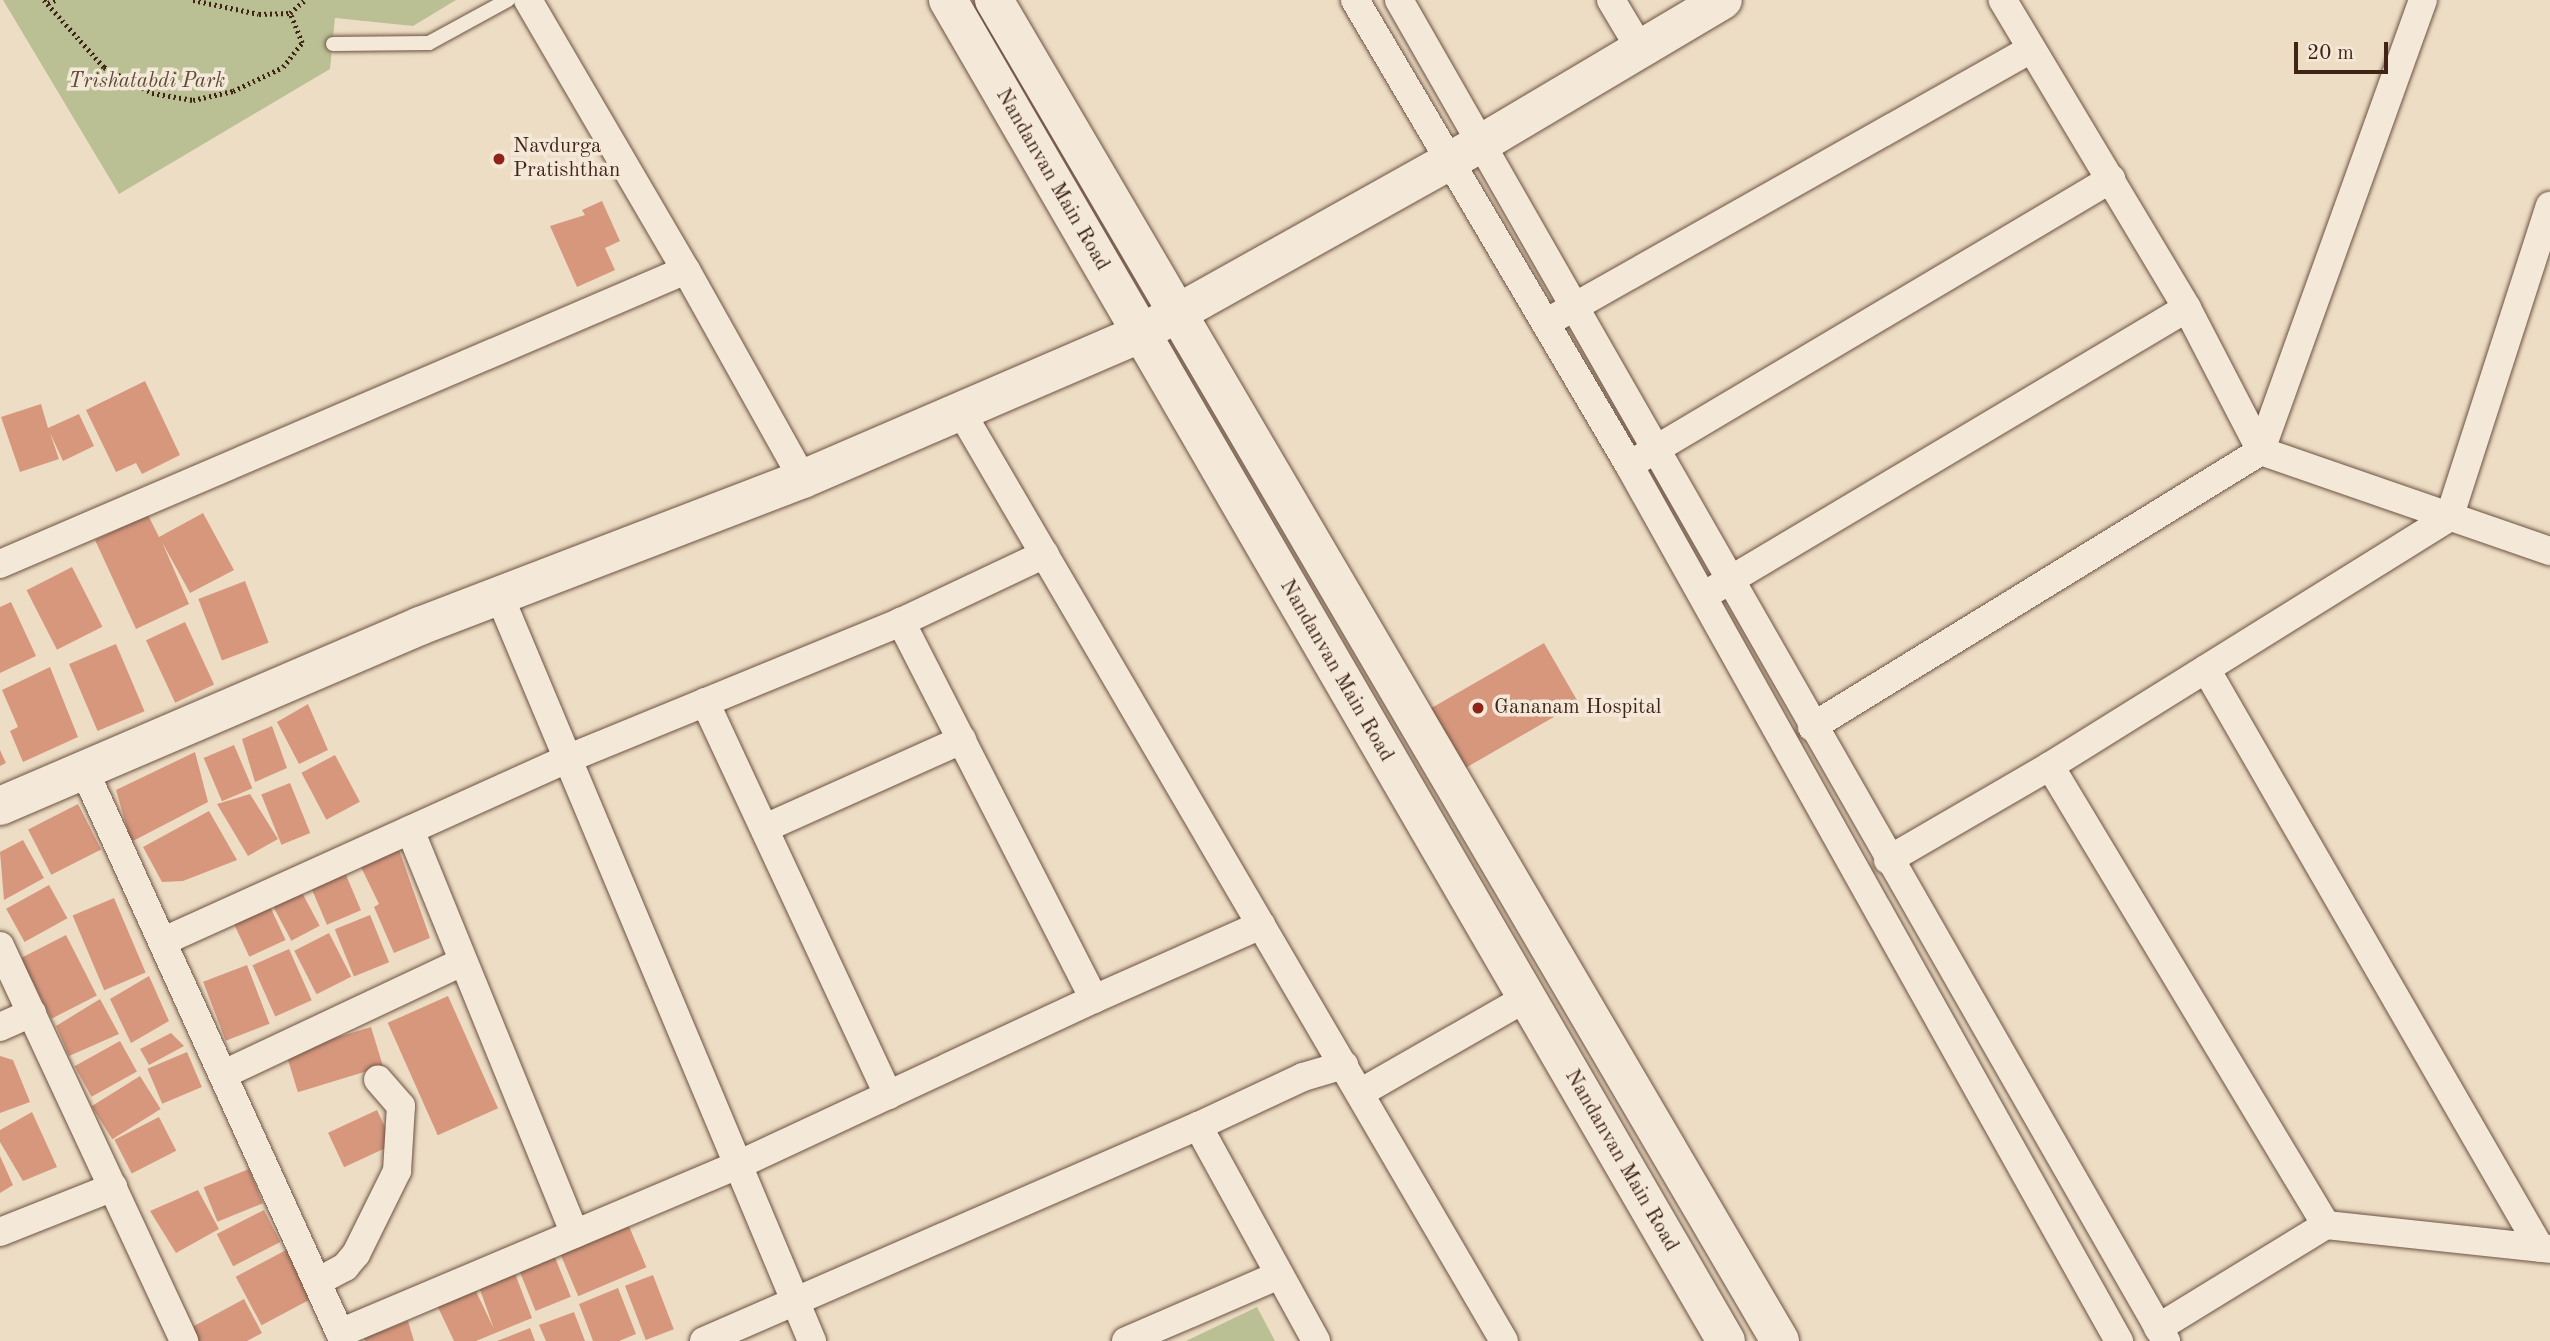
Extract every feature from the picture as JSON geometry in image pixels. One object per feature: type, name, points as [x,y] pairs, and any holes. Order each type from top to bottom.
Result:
[{"type":"main road","name":"Nandanvan Main Road","points":[[947,0],[1726,1341]]},
{"type":"main road","points":[[994,0],[1780,1341]]},
{"type":"main road","points":[[0,806],[499,595],[803,479],[1140,334],[1466,152],[1639,47],[1723,0]]},
{"type":"street","points":[[528,0],[686,270],[803,479]]},
{"type":"street","points":[[1355,0],[1575,307],[1812,727],[2162,1335],[2326,1225],[2545,1249]]},
{"type":"street","points":[[1399,0],[1544,324],[1629,464],[2119,1341]]},
{"type":"street","points":[[1611,0],[1639,47]]},
{"type":"street","points":[[2003,0],[2187,308],[2262,451],[2550,551]]},
{"type":"street","points":[[1812,727],[2262,451],[2423,0]]},
{"type":"street","points":[[1544,324],[2031,49]]},
{"type":"street","points":[[1629,464],[2111,179]]},
{"type":"street","points":[[1888,860],[2050,766],[2449,518],[2550,206]]},
{"type":"street","points":[[0,564],[686,270]]},
{"type":"street","points":[[1704,597],[2187,308]]},
{"type":"street","points":[[960,410],[1360,1093],[1497,1339]]},
{"type":"street","points":[[164,940],[569,758],[901,622],[1045,554]]},
{"type":"street","points":[[499,595],[812,1341]]},
{"type":"street","points":[[901,622],[1094,999]]},
{"type":"street","points":[[2206,669],[2545,1249]]},
{"type":"street","points":[[705,702],[888,1095]]},
{"type":"street","points":[[765,828],[962,740]]},
{"type":"street","points":[[2050,766],[2326,1225]]},
{"type":"street","points":[[85,772],[164,940],[317,1282],[330,1337],[738,1165],[1094,999],[1261,925]]},
{"type":"street","points":[[410,830],[575,1234]]},
{"type":"street","points":[[0,946],[184,1341]]},
{"type":"street","points":[[224,1074],[462,962]]},
{"type":"street","points":[[1360,1093],[1526,998]]},
{"type":"street","points":[[0,1027],[32,1013]]},
{"type":"street","points":[[704,1341],[1198,1126],[1303,1077],[1343,1065]]},
{"type":"street","points":[[317,1282],[345,1267],[356,1254],[397,1171],[401,1106],[378,1080]]},
{"type":"street","points":[[1198,1126],[1316,1341]]},
{"type":"street","points":[[0,1232],[113,1186]]},
{"type":"street","points":[[1126,1341],[1279,1275]]},
{"type":"lane","points":[[334,44],[429,43],[508,0]]},
{"type":"path","points":[[55,0],[46,2],[104,67],[152,93],[193,100],[233,91],[283,67],[303,44],[290,13]]},
{"type":"path","points":[[193,0],[259,14],[290,13],[305,0]]},
{"type":"green space","name":"Trishatabdi Park","points":[[3,0],[456,0],[413,26],[335,18],[330,69],[119,194]]},
{"type":"green space","points":[[1257,1307],[1275,1341],[1186,1341]]},
{"type":"building","points":[[602,201],[620,241],[605,248],[615,270],[577,287],[550,226],[585,215],[582,210]]},
{"type":"building","points":[[145,381],[180,455],[142,474],[136,463],[116,472],[86,410]]},
{"type":"building","points":[[41,404],[48,428],[79,414],[94,446],[63,461],[50,433],[59,459],[20,472],[1,417]]},
{"type":"building","points":[[203,513],[234,570],[190,593],[162,542],[189,604],[136,629],[95,540],[148,515],[159,537]]},
{"type":"building","points":[[72,567],[102,627],[57,650],[27,590]]},
{"type":"building","points":[[245,581],[269,643],[222,661],[198,599]]},
{"type":"building","points":[[11,602],[36,656],[0,673],[0,607]]},
{"type":"building","points":[[185,622],[214,685],[175,703],[146,640]]},
{"type":"building","points":[[1544,643],[1578,703],[1460,771],[1425,712]]},
{"type":"building","points":[[116,644],[145,711],[98,731],[69,664]]},
{"type":"building","points":[[50,667],[78,737],[23,762],[10,731],[18,727],[2,690]]},
{"type":"building","points":[[308,704],[328,750],[299,764],[277,722]]},
{"type":"building","points":[[272,726],[287,768],[255,782],[242,739]]},
{"type":"building","points":[[234,745],[252,788],[222,801],[204,758]]},
{"type":"building","points":[[0,750],[6,763],[0,766]]},
{"type":"building","points":[[195,752],[208,802],[131,842],[116,790]]},
{"type":"building","points":[[335,755],[360,802],[326,820],[301,773]]},
{"type":"building","points":[[290,783],[310,833],[281,845],[261,795]]},
{"type":"building","points":[[250,794],[278,839],[248,856],[217,804]]},
{"type":"building","points":[[78,804],[101,849],[51,875],[28,829]]},
{"type":"building","points":[[209,811],[237,860],[183,881],[162,882],[143,847]]},
{"type":"building","points":[[23,840],[44,878],[4,900],[0,852]]},
{"type":"building","points":[[398,847],[430,938],[394,953],[374,907],[379,904],[358,861]]},
{"type":"building","points":[[343,868],[361,910],[327,925],[309,882]]},
{"type":"building","points":[[49,885],[67,918],[25,942],[6,909]]},
{"type":"building","points":[[299,887],[320,926],[291,941],[271,902]]},
{"type":"building","points":[[114,898],[146,973],[104,990],[73,916]]},
{"type":"building","points":[[267,900],[286,940],[249,957],[231,917]]},
{"type":"building","points":[[370,915],[389,962],[354,977],[335,929]]},
{"type":"building","points":[[329,933],[351,977],[316,994],[294,951]]},
{"type":"building","points":[[66,935],[97,996],[51,1019],[21,958]]},
{"type":"building","points":[[289,949],[312,1000],[275,1016],[252,965]]},
{"type":"building","points":[[247,965],[270,1024],[226,1041],[203,982]]},
{"type":"building","points":[[149,976],[169,1021],[131,1043],[110,999]]},
{"type":"building","points":[[448,996],[498,1108],[438,1135],[388,1023]]},
{"type":"building","points":[[100,999],[119,1034],[69,1056],[56,1026]]},
{"type":"building","points":[[371,1027],[383,1066],[298,1092],[286,1053]]},
{"type":"building","points":[[171,1033],[184,1046],[149,1065],[140,1049]]},
{"type":"building","points":[[120,1041],[137,1072],[91,1097],[75,1066]]},
{"type":"building","points":[[187,1052],[202,1087],[162,1104],[147,1069]]},
{"type":"building","points":[[0,1056],[13,1060],[30,1102],[0,1113]]},
{"type":"building","points":[[140,1076],[161,1109],[112,1139],[92,1106]]},
{"type":"building","points":[[377,1110],[393,1144],[344,1167],[328,1133]]},
{"type":"building","points":[[32,1112],[57,1167],[23,1181],[0,1142],[0,1130]]},
{"type":"building","points":[[159,1117],[176,1151],[132,1174],[114,1140]]},
{"type":"building","points":[[0,1156],[13,1185],[0,1193]]},
{"type":"building","points":[[249,1169],[263,1203],[217,1222],[204,1187]]},
{"type":"building","points":[[198,1190],[219,1229],[176,1253],[150,1211]]},
{"type":"building","points":[[264,1210],[280,1242],[233,1266],[217,1234]]},
{"type":"building","points":[[628,1224],[646,1267],[578,1296],[560,1253]]},
{"type":"building","points":[[286,1250],[312,1299],[261,1325],[236,1277]]},
{"type":"building","points":[[554,1255],[571,1297],[536,1311],[519,1269]]},
{"type":"building","points":[[514,1271],[532,1318],[476,1341],[454,1341],[435,1301],[472,1283],[494,1329],[478,1284]]},
{"type":"building","points":[[653,1275],[674,1329],[646,1340],[625,1286]]},
{"type":"building","points":[[618,1288],[636,1334],[619,1341],[593,1341],[579,1304]]},
{"type":"building","points":[[244,1299],[262,1333],[247,1341],[195,1341],[194,1326]]},
{"type":"building","points":[[574,1312],[585,1341],[546,1341],[539,1325]]},
{"type":"building","points":[[408,1321],[414,1341],[365,1341],[364,1338]]},
{"type":"building","points":[[530,1328],[535,1341],[497,1341]]},
{"type":"place","name":"Navdurga Pratishthan","points":[[499,159]]},
{"type":"place","name":"Gananam Hospital","points":[[1478,708]]}]
